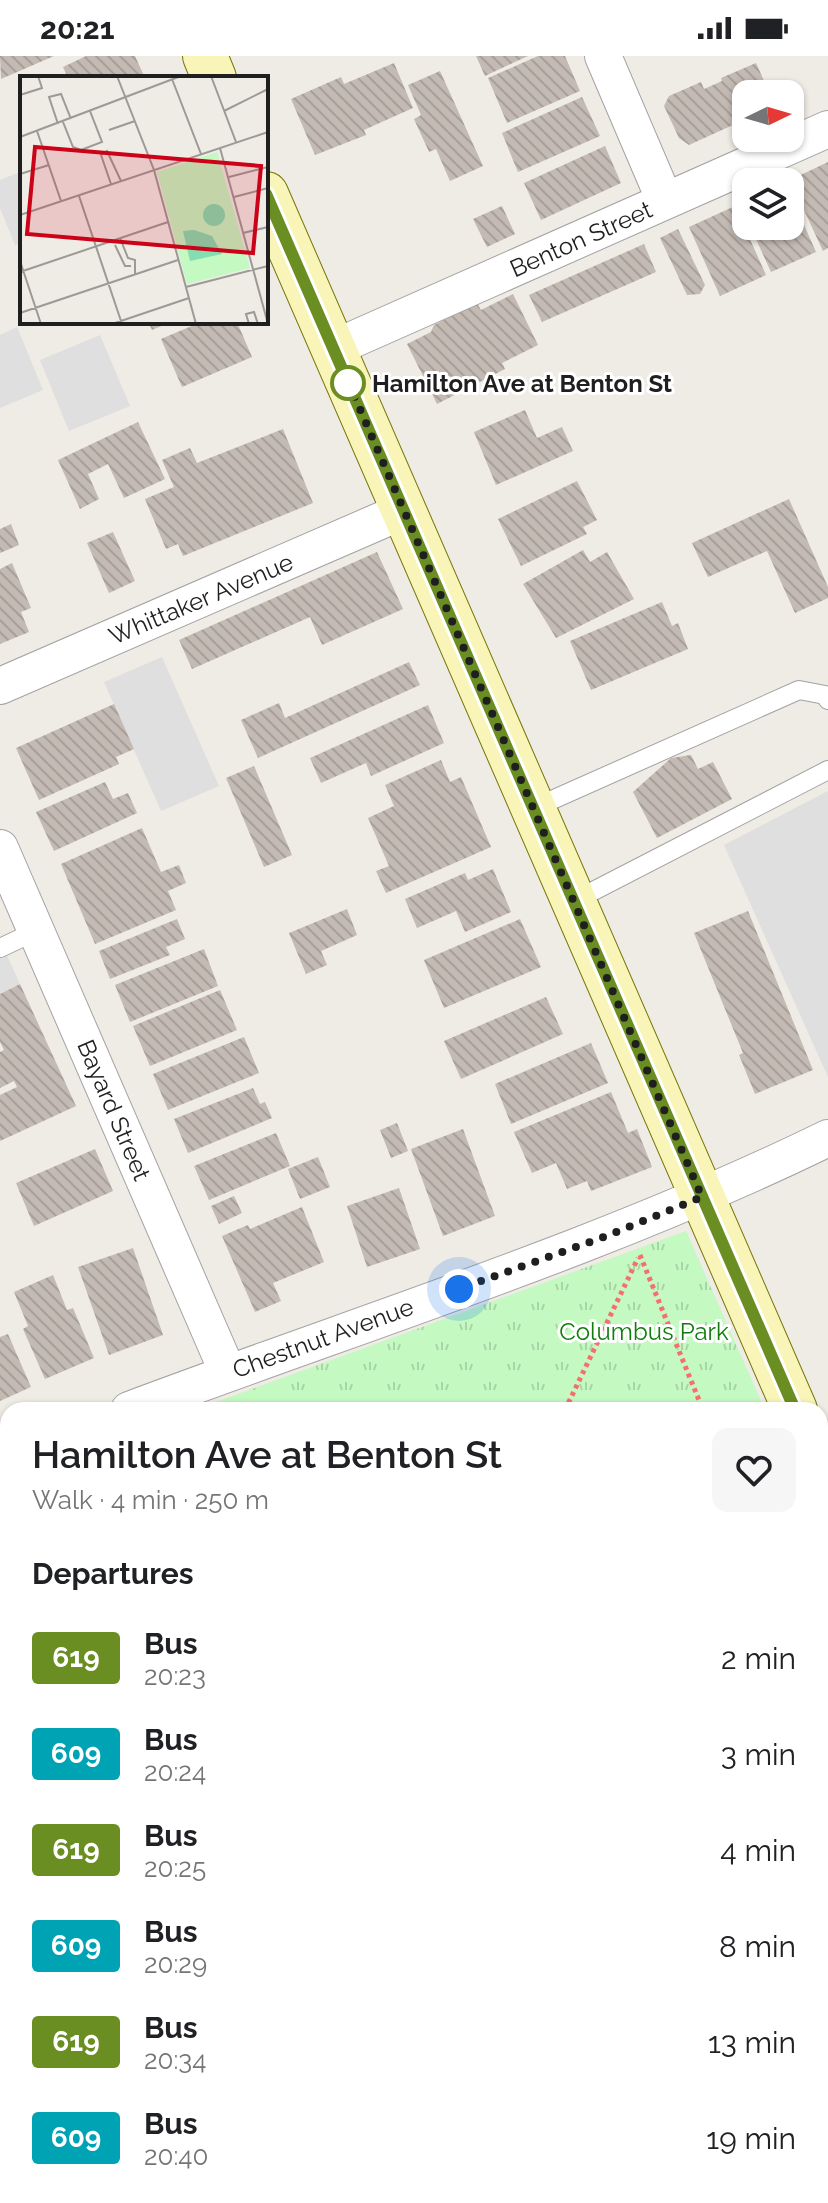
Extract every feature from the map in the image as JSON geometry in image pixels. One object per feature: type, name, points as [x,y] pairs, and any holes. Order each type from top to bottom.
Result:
[{"type":"main road","points":[[205,56],[213,76]]},
{"type":"main road","points":[[268,199],[792,1402]]},
{"type":"street","points":[[603,56],[665,201]]},
{"type":"street","name":"Benton Street","points":[[334,348],[828,129]]},
{"type":"street","name":"Whittaker Avenue","points":[[0,686],[403,511]]},
{"type":"street","name":"Bayard Street","points":[[0,848],[228,1373]]},
{"type":"street","name":"Chestnut Avenue","points":[[150,1402],[604,1237],[702,1197],[828,1138]]},
{"type":"lane","points":[[534,808],[799,690],[825,695],[828,700]]},
{"type":"lane","points":[[574,901],[828,770]]},
{"type":"lane","points":[[0,948],[36,931]]},
{"type":"path","points":[[625,1259],[640,1254]]},
{"type":"path","points":[[569,1402],[640,1254]]},
{"type":"path","points":[[640,1254],[700,1402]]},
{"type":"green space","name":"Columbus Park","points":[[686,1231],[761,1402],[216,1402]]},
{"type":"shaded area","points":[[20,172],[20,244],[15,245],[0,208],[0,180]]},
{"type":"shaded area","points":[[17,327],[43,390],[0,408],[0,335]]},
{"type":"shaded area","points":[[100,335],[130,406],[69,431],[40,360]]},
{"type":"shaded area","points":[[162,657],[219,786],[161,811],[104,682]]},
{"type":"shaded area","points":[[828,791],[828,1077],[724,845]]},
{"type":"shaded area","points":[[0,940],[20,984],[0,994]]},
{"type":"building","points":[[0,56],[54,56],[1,79]]},
{"type":"building","points":[[86,56],[135,56],[144,76],[67,76],[63,67]]},
{"type":"building","points":[[476,56],[528,56],[485,76]]},
{"type":"building","points":[[538,56],[565,56],[580,91],[507,123],[488,78]]},
{"type":"building","points":[[394,63],[413,108],[364,130],[366,135],[315,155],[291,99],[341,77],[344,84]]},
{"type":"building","points":[[756,63],[764,80],[732,80],[732,125],[689,145],[679,138],[664,106],[669,96],[701,82],[704,89],[722,81],[721,78]]},
{"type":"building","points":[[440,71],[483,166],[450,181],[436,149],[429,152],[414,119],[421,115],[408,85]]},
{"type":"building","points":[[582,97],[600,136],[518,172],[502,133]]},
{"type":"building","points":[[605,146],[621,183],[541,220],[524,183]]},
{"type":"building","points":[[828,162],[828,248],[823,251],[804,210],[804,173]]},
{"type":"building","points":[[502,206],[515,234],[487,247],[473,219]]},
{"type":"building","points":[[732,207],[732,240],[750,240],[766,275],[720,296],[689,227]]},
{"type":"building","points":[[804,225],[816,252],[771,272],[756,240],[804,240]]},
{"type":"building","points":[[678,229],[705,285],[700,294],[687,295],[660,238]]},
{"type":"building","points":[[644,244],[656,272],[542,322],[529,295]]},
{"type":"building","points":[[513,294],[538,345],[502,363],[505,369],[437,404],[407,344],[431,332],[434,325],[477,303],[481,310]]},
{"type":"building","points":[[149,324],[166,324],[152,330]]},
{"type":"building","points":[[196,324],[238,324],[252,357],[182,387],[161,339]]},
{"type":"building","points":[[525,410],[537,438],[562,427],[573,451],[496,485],[474,432]]},
{"type":"building","points":[[138,422],[165,479],[124,498],[108,464],[88,474],[99,499],[80,509],[58,460]]},
{"type":"building","points":[[283,429],[313,503],[183,556],[178,544],[166,549],[145,499],[174,487],[162,460],[190,448],[197,463]]},
{"type":"building","points":[[577,481],[597,520],[583,527],[587,534],[521,566],[498,519]]},
{"type":"building","points":[[789,499],[828,587],[828,598],[795,613],[767,551],[708,577],[692,543]]},
{"type":"building","points":[[11,524],[19,545],[0,553],[0,529]]},
{"type":"building","points":[[113,532],[135,581],[109,593],[87,543]]},
{"type":"building","points":[[583,550],[590,562],[607,552],[634,599],[556,638],[523,584]]},
{"type":"building","points":[[377,552],[403,609],[322,645],[310,617],[192,669],[179,640]]},
{"type":"building","points":[[12,563],[31,608],[21,612],[29,632],[0,644],[0,569]]},
{"type":"building","points":[[662,602],[672,626],[678,623],[688,649],[591,690],[570,641]]},
{"type":"building","points":[[409,662],[420,685],[258,758],[241,720],[279,703],[285,718]]},
{"type":"building","points":[[114,704],[134,749],[116,757],[119,764],[39,800],[16,748]]},
{"type":"building","points":[[428,705],[444,743],[371,776],[366,763],[321,783],[310,758]]},
{"type":"building","points":[[691,755],[698,769],[713,762],[732,799],[657,838],[633,792],[671,758]]},
{"type":"building","points":[[441,760],[450,782],[461,777],[491,847],[386,893],[376,871],[389,866],[368,818],[394,806],[385,785]]},
{"type":"building","points":[[254,766],[292,855],[264,867],[226,778]]},
{"type":"building","points":[[105,782],[113,799],[128,793],[137,813],[54,851],[36,812]]},
{"type":"building","points":[[142,828],[161,872],[179,865],[186,883],[168,891],[176,910],[95,944],[61,864]]},
{"type":"building","points":[[493,869],[511,912],[465,932],[456,911],[417,928],[405,899],[465,873],[468,880]]},
{"type":"building","points":[[347,909],[357,935],[321,951],[327,965],[306,974],[289,933]]},
{"type":"building","points":[[748,911],[813,1070],[755,1094],[739,1055],[743,1053],[694,933]]},
{"type":"building","points":[[177,919],[185,939],[166,947],[170,955],[110,979],[99,951]]},
{"type":"building","points":[[520,919],[541,967],[444,1008],[424,960]]},
{"type":"building","points":[[204,949],[218,986],[130,1022],[115,985]]},
{"type":"building","points":[[20,984],[76,1106],[0,1141],[0,1095],[17,1087],[14,1081],[0,1088],[0,1052],[4,1050],[0,1042],[0,994]]},
{"type":"building","points":[[220,990],[237,1030],[150,1066],[133,1026]]},
{"type":"building","points":[[546,997],[563,1034],[461,1079],[444,1041]]},
{"type":"building","points":[[244,1037],[259,1073],[168,1110],[153,1074]]},
{"type":"building","points":[[591,1043],[608,1083],[511,1124],[495,1084]]},
{"type":"building","points":[[253,1088],[260,1104],[265,1102],[272,1118],[188,1153],[174,1119]]},
{"type":"building","points":[[611,1092],[628,1133],[637,1129],[652,1167],[591,1191],[587,1181],[567,1189],[556,1163],[532,1173],[514,1132]]},
{"type":"building","points":[[397,1123],[408,1151],[391,1158],[380,1130]]},
{"type":"building","points":[[463,1129],[495,1216],[443,1236],[411,1149]]},
{"type":"building","points":[[276,1133],[290,1166],[209,1200],[194,1166]]},
{"type":"building","points":[[95,1149],[113,1191],[34,1226],[16,1183]]},
{"type":"building","points":[[318,1157],[330,1187],[300,1199],[288,1169]]},
{"type":"building","points":[[399,1188],[420,1249],[367,1267],[347,1206]]},
{"type":"building","points":[[234,1196],[242,1213],[219,1224],[211,1206]]},
{"type":"building","points":[[302,1207],[324,1262],[273,1283],[281,1301],[255,1312],[222,1236],[248,1225],[250,1229]]},
{"type":"building","points":[[133,1248],[163,1335],[109,1355],[78,1267]]},
{"type":"building","points":[[53,1275],[67,1310],[73,1308],[94,1358],[45,1379],[23,1329],[28,1326],[14,1292]]},
{"type":"building","points":[[8,1334],[31,1387],[0,1401],[0,1337]]},
{"type":"bus line","name":"619","points":[[268,199],[792,1402]]},
{"type":"place","name":"Hamilton Ave at Benton St","points":[[348,383]]},
{"type":"route","points":[[348,383],[343,370],[702,1197],[604,1237],[459,1289]]}]
